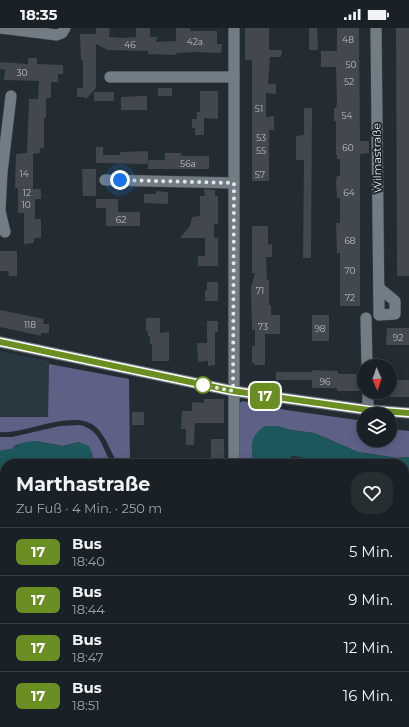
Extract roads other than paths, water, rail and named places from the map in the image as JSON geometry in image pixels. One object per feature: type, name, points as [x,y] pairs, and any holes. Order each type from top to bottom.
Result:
[{"type":"street","points":[[0,28],[57,35],[62,34],[65,28]]},
{"type":"street","points":[[234,28],[234,459]]},
{"type":"street","name":"Wilmastraße","points":[[376,28],[379,288]]},
{"type":"street","points":[[110,77],[234,77]]},
{"type":"street","points":[[5,232],[0,210],[1,172],[11,96]]},
{"type":"street","points":[[105,180],[234,183]]},
{"type":"street","points":[[366,318],[367,359]]},
{"type":"street","points":[[0,342],[233,391],[357,408]]},
{"type":"street","points":[[397,413],[409,414]]}]
